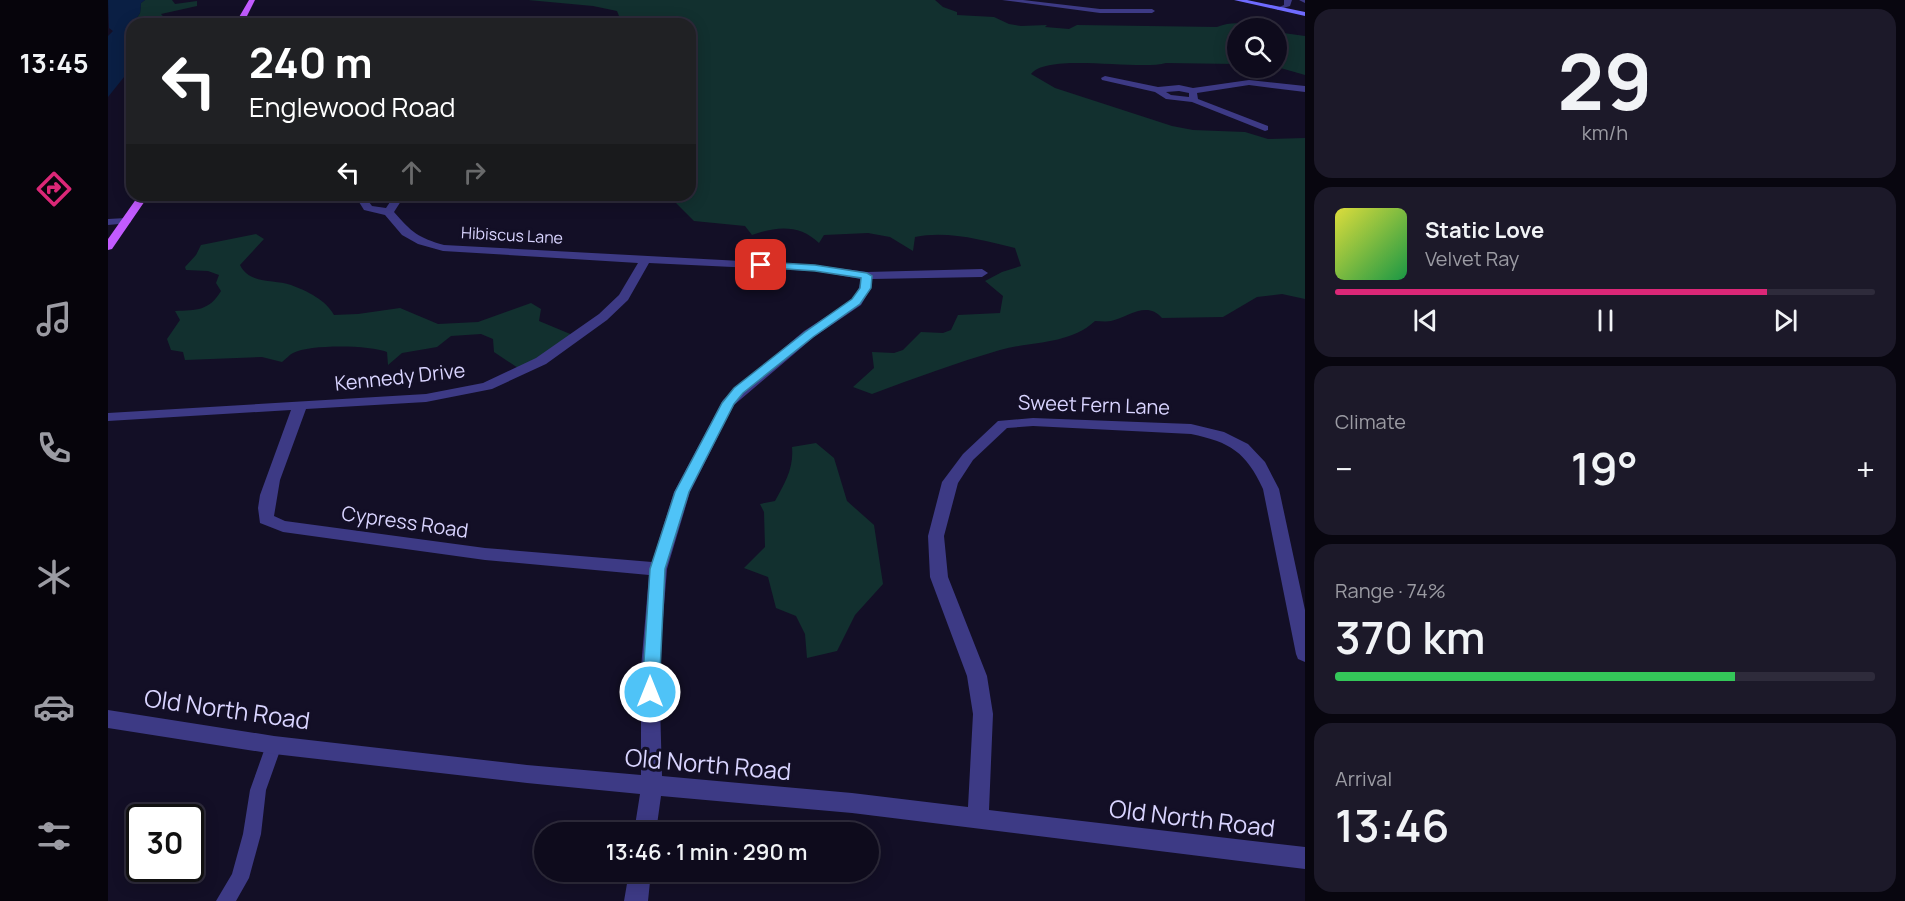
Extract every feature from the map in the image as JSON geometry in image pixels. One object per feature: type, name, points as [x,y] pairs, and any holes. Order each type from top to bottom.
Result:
[{"type":"main road","points":[[242,18],[252,0]]},
{"type":"main road","points":[[1237,0],[1303,12]]},
{"type":"main road","points":[[108,248],[140,201]]},
{"type":"street","points":[[1005,0],[1100,11],[1152,11]]},
{"type":"street","points":[[1280,9],[1289,4],[1287,0]]},
{"type":"street","points":[[1105,78],[1193,95],[1266,128]]},
{"type":"street","points":[[1193,95],[1236,82],[1258,81],[1305,89]]},
{"type":"street","name":"Hibiscus Lane","points":[[364,201],[368,208],[388,212],[406,233],[422,242],[443,248],[815,268],[867,276],[982,273]]},
{"type":"street","points":[[388,212],[396,201]]},
{"type":"street","points":[[108,222],[126,221]]},
{"type":"street","name":"Kennedy Drive","points":[[108,417],[426,398],[487,386],[513,376],[541,361],[603,317],[624,297],[646,259]]},
{"type":"street","points":[[646,822],[652,785],[650,668],[658,569],[682,492],[728,403],[738,390],[809,334],[856,302],[865,288],[867,276]]},
{"type":"street","name":"Cypress Road","points":[[300,406],[270,490],[265,510],[266,519],[283,526],[485,554],[658,569]]},
{"type":"street","name":"Sweet Fern Lane","points":[[978,820],[983,714],[977,676],[939,577],[936,536],[950,482],[968,457],[1003,424],[1034,422],[1191,429],[1219,435],[1243,447],[1260,466],[1271,489],[1305,654]]},
{"type":"street","name":"Old North Road","points":[[108,719],[274,745],[652,785],[852,803],[1305,858]]},
{"type":"street","points":[[636,901],[639,882]]},
{"type":"lane","points":[[225,901],[240,878],[252,834],[258,790],[274,745]]},
{"type":"green space","points":[[145,0],[172,0],[175,4],[197,1],[197,6],[161,14],[165,18],[137,18],[140,13],[141,3]]},
{"type":"green space","points":[[528,0],[935,0],[943,7],[957,12],[957,15],[994,17],[1009,24],[1021,26],[1047,25],[1045,27],[1069,29],[1077,25],[1217,27],[1227,24],[1227,64],[1074,63],[1055,64],[1031,74],[1055,88],[1172,126],[1193,130],[1245,132],[1268,139],[1305,138],[1305,299],[1282,294],[1257,297],[1223,317],[1162,318],[1150,310],[1137,311],[1111,321],[1095,321],[1085,329],[1062,338],[1012,347],[984,355],[872,394],[853,387],[874,368],[872,352],[894,353],[903,350],[921,332],[943,333],[951,330],[958,315],[1000,313],[1003,296],[985,281],[1021,266],[1015,248],[952,235],[927,235],[915,237],[913,251],[890,237],[868,233],[824,235],[819,243],[804,232],[787,228],[752,235],[745,226],[694,221],[674,201],[696,201],[696,18],[549,18],[619,16],[617,11],[593,6]]},
{"type":"green space","points":[[1287,34],[1305,36],[1305,75],[1287,70]]},
{"type":"green space","points":[[256,234],[264,239],[240,265],[244,271],[256,279],[284,283],[303,290],[321,300],[334,315],[400,308],[438,324],[478,322],[531,303],[541,309],[539,321],[575,336],[521,370],[494,352],[493,339],[481,334],[451,336],[437,347],[402,353],[388,365],[387,352],[340,346],[301,350],[282,362],[262,357],[185,360],[183,352],[171,350],[167,339],[180,320],[175,311],[207,306],[221,291],[216,283],[219,275],[208,271],[186,270],[185,267],[196,255],[201,245]]},
{"type":"green space","points":[[816,443],[834,458],[847,501],[874,525],[883,584],[855,615],[837,651],[807,658],[805,634],[796,616],[776,608],[768,577],[744,568],[765,547],[764,512],[760,504],[775,501],[790,469],[792,447]]},
{"type":"water","points":[[108,0],[145,0],[141,3],[140,13],[137,18],[126,18],[126,74],[108,97],[108,36],[113,31],[109,28]]},
{"type":"route","points":[[650,692],[658,569],[682,492],[692,472],[728,403],[738,390],[809,334],[856,302],[865,288],[867,276],[815,268],[761,265]]}]
